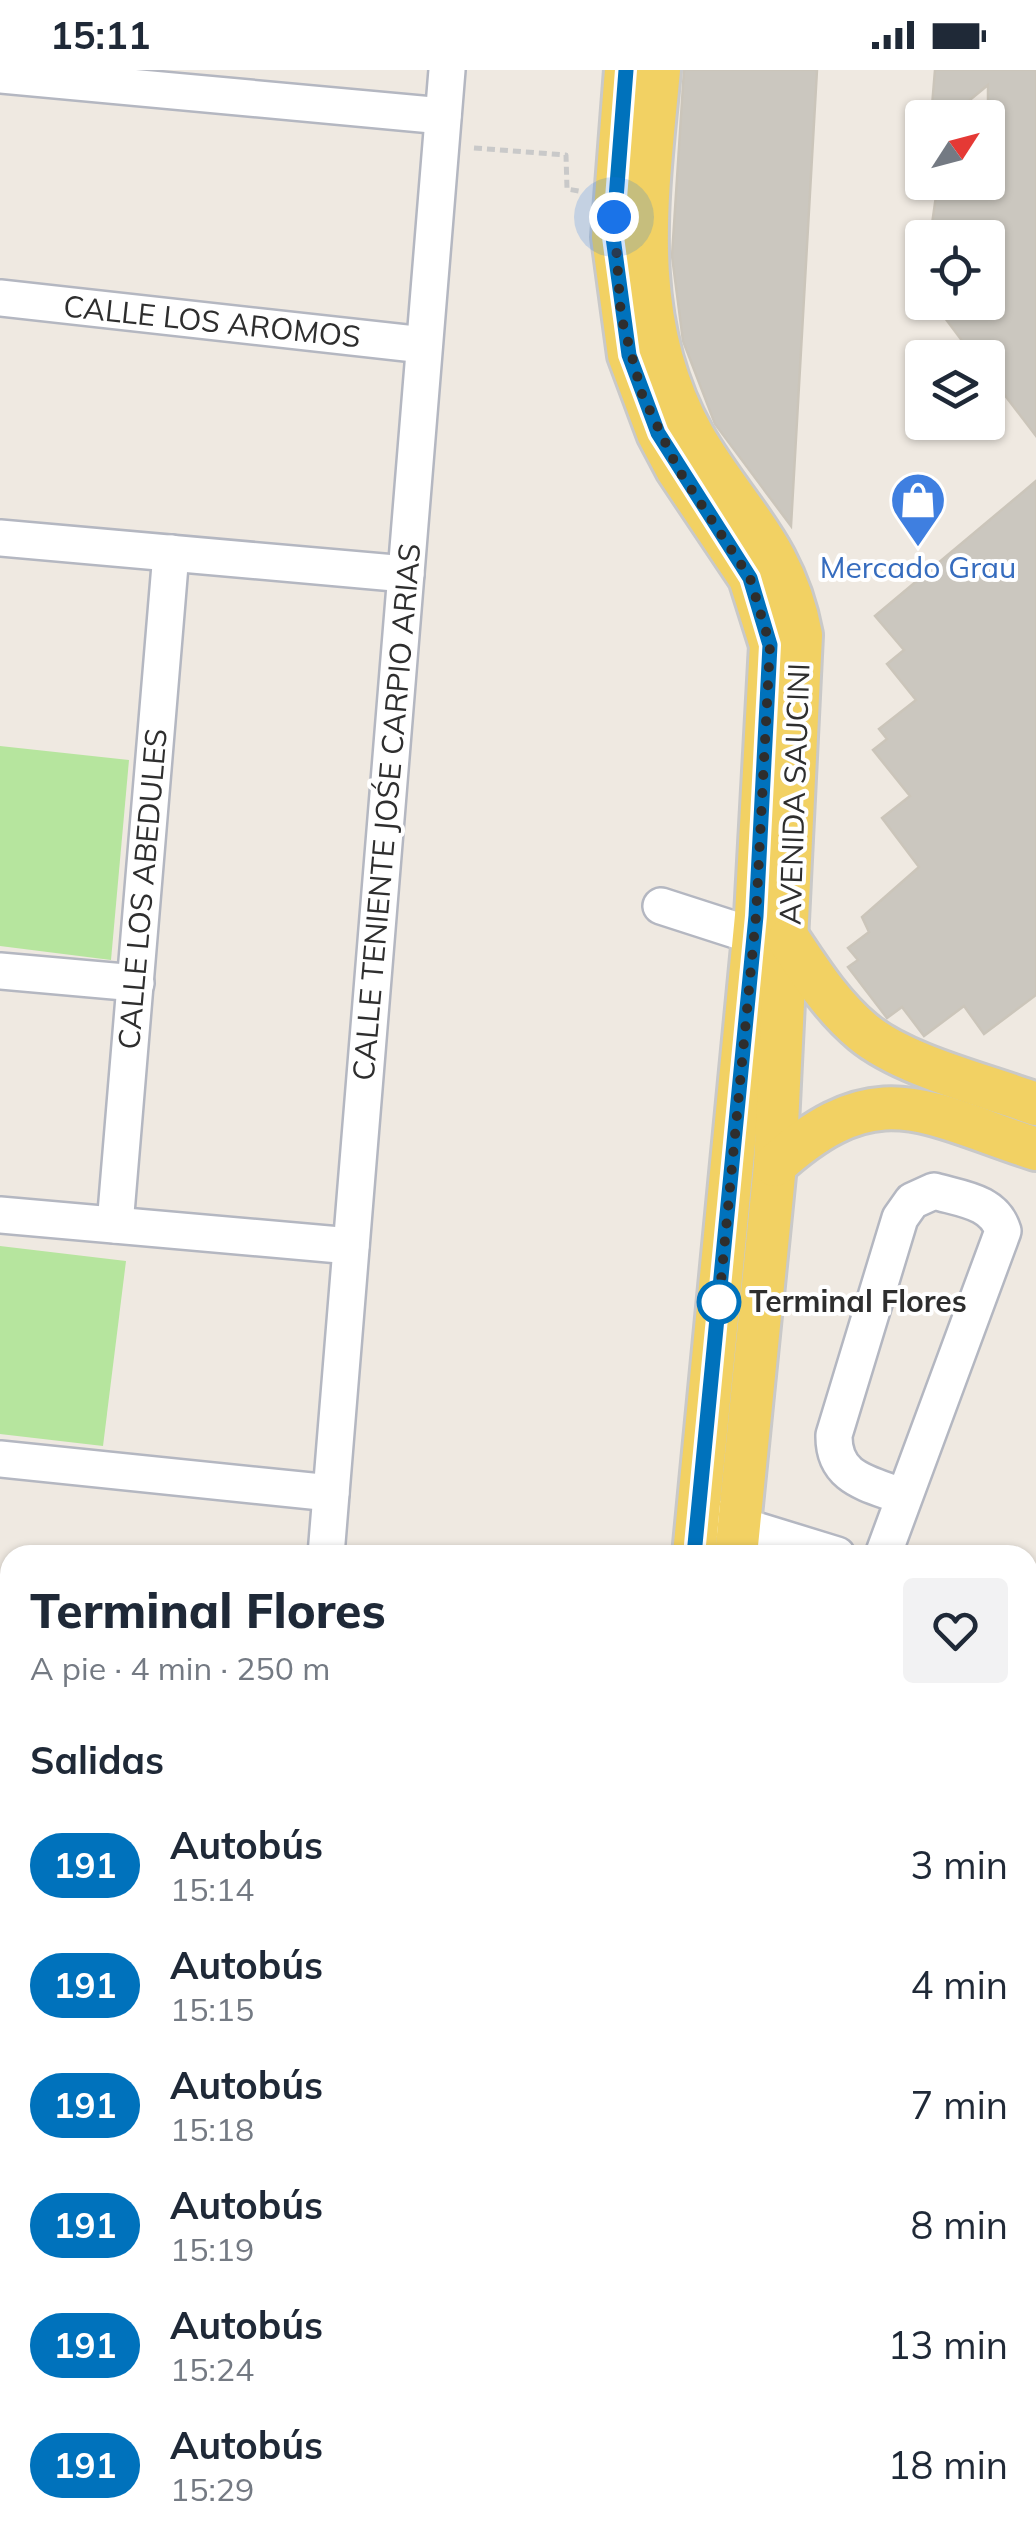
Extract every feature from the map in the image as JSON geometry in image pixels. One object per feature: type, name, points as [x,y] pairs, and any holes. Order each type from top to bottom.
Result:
[{"type":"main road","name":"AVENIDA SAUCINI","points":[[626,70],[614,197],[615,276],[626,342],[642,394],[678,469],[750,578],[766,622],[771,669],[775,1165],[738,1539]]},
{"type":"main road","name":"AVENIDA SAUCINI","points":[[659,70],[644,246],[655,339],[694,437],[775,552],[788,582],[801,635],[772,938],[696,1534]]},
{"type":"main road","points":[[772,938],[864,1034],[897,1052],[1036,1104]]},
{"type":"main road","points":[[775,1165],[806,1137],[837,1120],[876,1108],[918,1107],[1036,1148]]},
{"type":"street","name":"CALLE TENIENTE JOŚE CARPIO ARIAS","points":[[327,1545],[447,70]]},
{"type":"street","points":[[0,75],[442,131]]},
{"type":"street","name":"CALLE LOS AROMOS","points":[[0,298],[424,345]]},
{"type":"street","points":[[0,538],[406,574]]},
{"type":"street","name":"CALLE LOS ABEDULES","points":[[115,1225],[172,553]]},
{"type":"street","points":[[661,906],[772,938]]},
{"type":"street","points":[[0,971],[136,983]]},
{"type":"street","points":[[886,1545],[1003,1230],[998,1216],[986,1207],[934,1191],[912,1200],[900,1218],[834,1435],[833,1457],[848,1476],[902,1496]]},
{"type":"street","points":[[0,1215],[351,1246]]},
{"type":"street","points":[[0,1458],[331,1493]]},
{"type":"street","points":[[696,1534],[775,1545]]},
{"type":"path","points":[[442,131],[566,156],[567,189],[614,197]]},
{"type":"green space","points":[[0,746],[129,760],[111,960],[0,946]]},
{"type":"green space","points":[[0,1246],[126,1261],[103,1446],[0,1434]]},
{"type":"building","points":[[684,70],[817,70],[791,526],[715,424],[683,341],[672,256]]},
{"type":"building","points":[[935,70],[1036,70],[1036,436],[1005,395],[1005,340],[962,340],[946,320],[1005,320],[1005,220],[933,220],[935,200],[1005,200],[1005,100],[988,100],[988,85],[970,100],[932,100]]},
{"type":"building","points":[[1036,481],[1036,995],[984,1034],[964,1006],[924,1036],[902,1007],[887,1018],[848,967],[858,960],[848,948],[869,932],[862,917],[919,867],[882,818],[910,796],[873,750],[887,739],[879,729],[916,700],[887,664],[904,650],[875,616]]},
{"type":"bus line","name":"191","points":[[626,70],[613,237],[615,276],[629,355],[658,433],[693,494],[750,578],[760,599],[770,645],[756,916],[695,1545]]},
{"type":"place","name":"Mercado Grau","points":[[918,549]]},
{"type":"place","name":"Terminal Flores","points":[[719,1302]]},
{"type":"route","points":[[614,217],[615,276],[621,316],[642,394],[678,469],[750,578],[760,599],[770,645],[756,916],[719,1302]]}]
